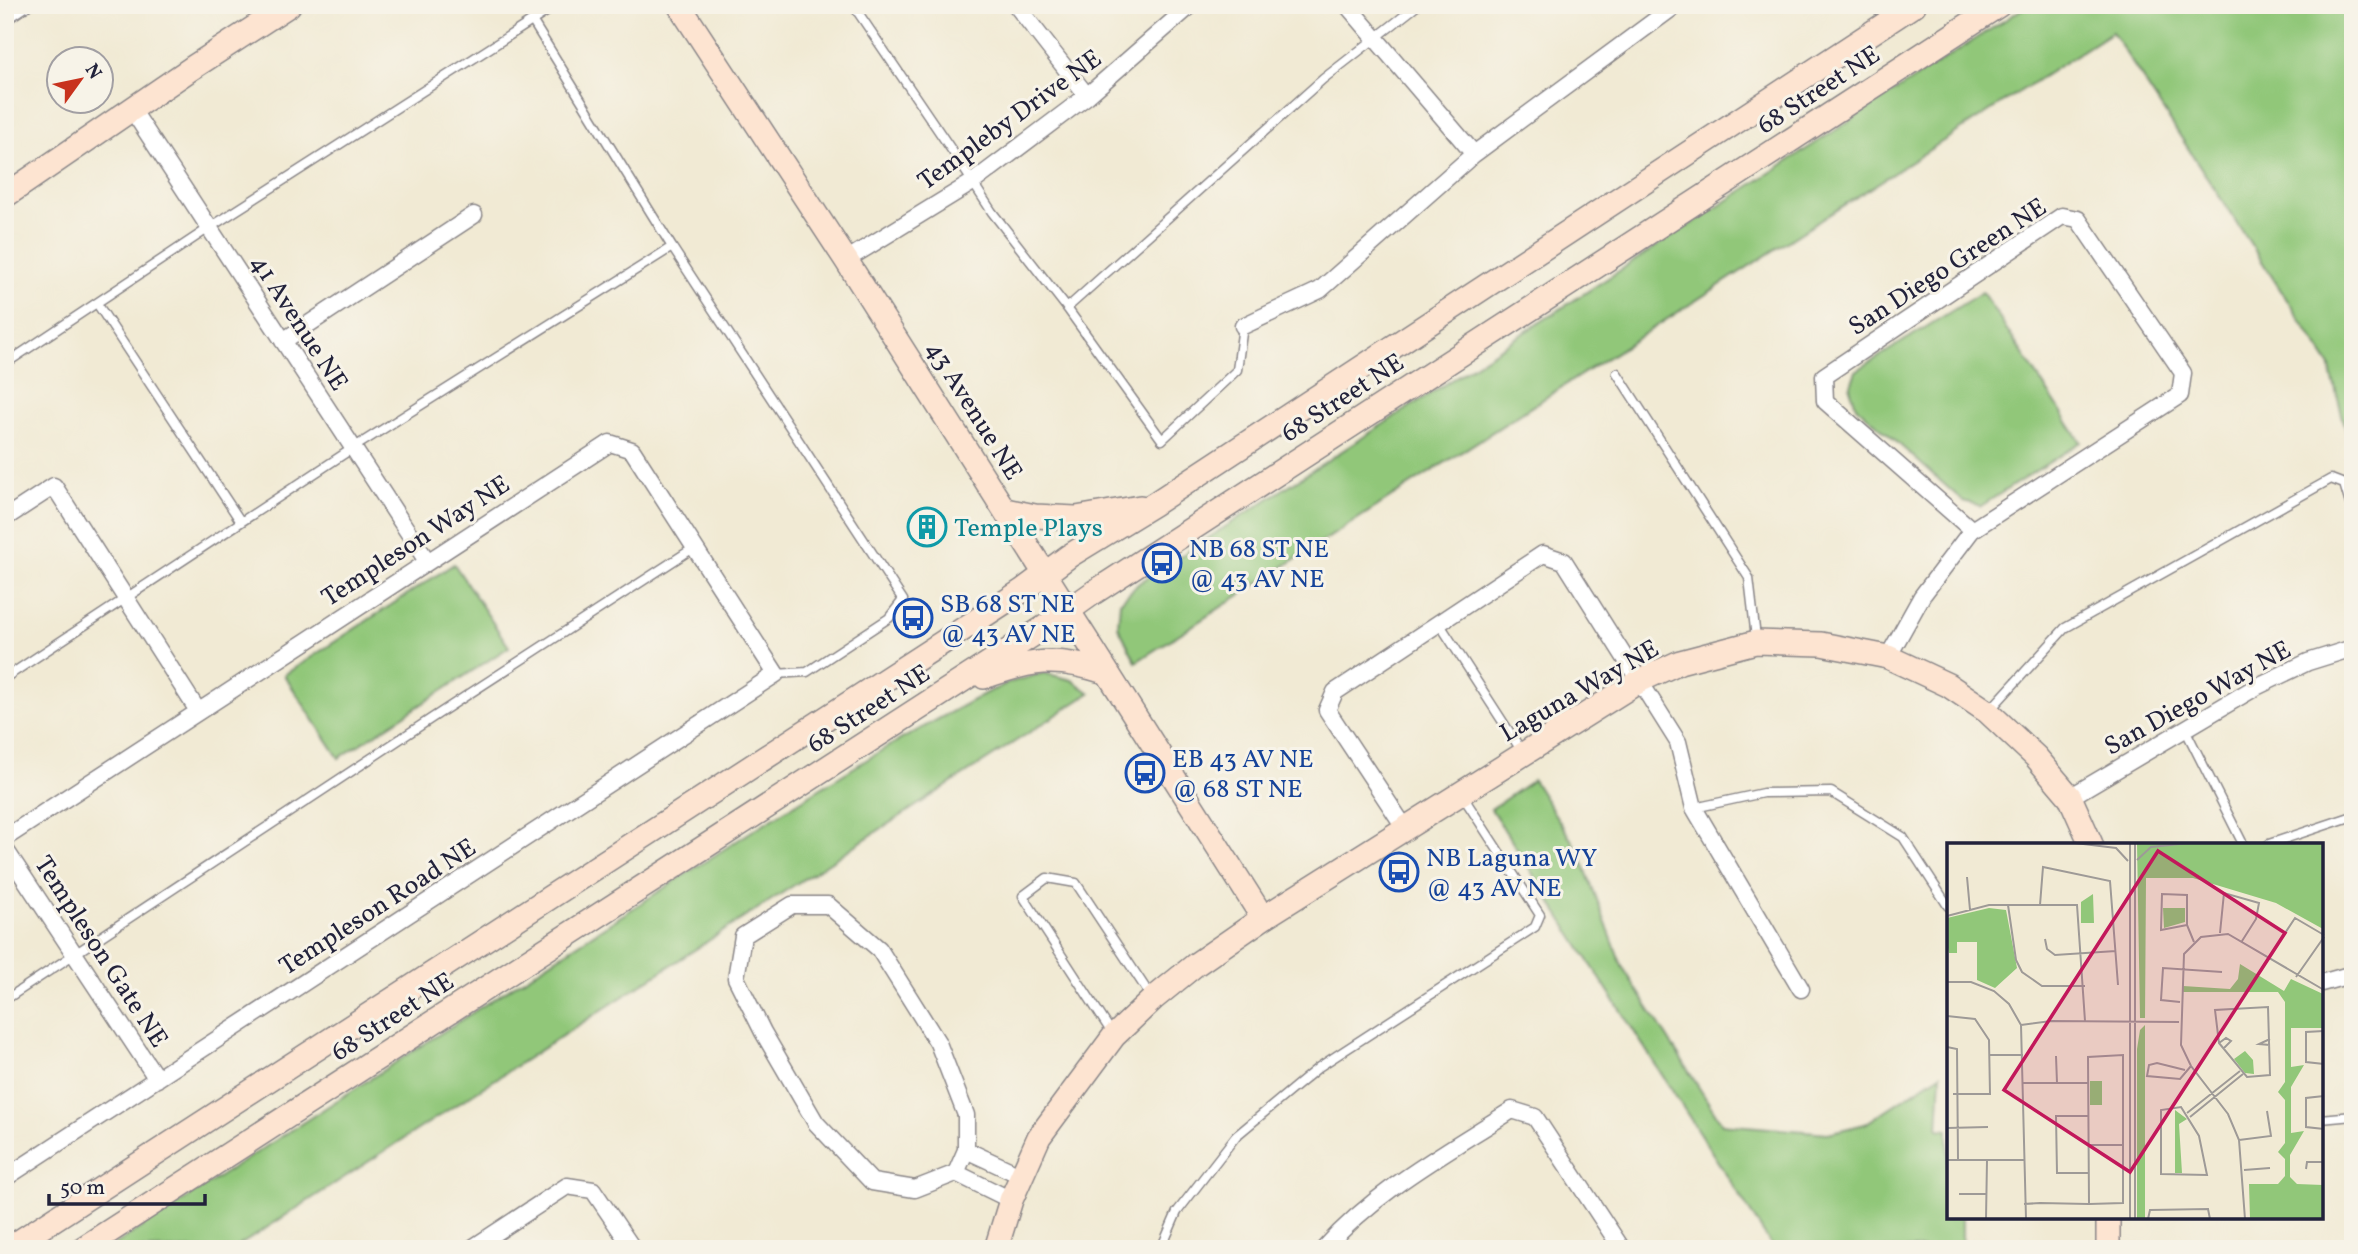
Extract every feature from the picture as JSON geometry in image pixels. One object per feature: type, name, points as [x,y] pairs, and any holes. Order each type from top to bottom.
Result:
[{"type":"main road","points":[[5,196],[289,5]]},
{"type":"main road","name":"43 Avenue NE","points":[[679,5],[846,260],[1263,918]]},
{"type":"main road","name":"68 Street NE","points":[[8,1249],[1022,591],[1044,573],[1154,504],[1914,5]]},
{"type":"main road","name":"68 Street NE","points":[[82,1249],[945,692],[1999,5]]},
{"type":"main road","points":[[1005,510],[1044,517],[1076,518],[1154,504]]},
{"type":"main road","name":"Laguna Way NE","points":[[996,1249],[1011,1200],[1039,1137],[1114,1036],[1153,999],[1195,965],[1263,918],[1641,680],[1681,662],[1756,642],[1821,644],[1888,657],[1948,685],[1988,712],[2036,757],[2070,797],[2090,843]]},
{"type":"main road","points":[[945,692],[1005,669],[1038,661],[1059,660],[1105,671]]},
{"type":"main road","points":[[2108,1219],[2108,1249]]},
{"type":"street","points":[[1016,5],[1087,96]]},
{"type":"street","name":"Templeby Drive NE","points":[[846,260],[973,182],[1087,96],[1191,5]]},
{"type":"street","points":[[1347,5],[1474,154]]},
{"type":"street","points":[[1243,326],[1320,290],[1474,154],[1676,5]]},
{"type":"street","name":"41 Avenue NE","points":[[133,111],[427,561]]},
{"type":"street","points":[[283,341],[474,215]]},
{"type":"street","name":"San Diego Green NE","points":[[1888,657],[1922,596],[1972,530],[2180,395],[2183,373],[2078,219],[2062,216],[1824,376],[1825,401],[1972,530]]},
{"type":"street","name":"Templeson Way NE","points":[[5,838],[610,443],[632,450],[776,674]]},
{"type":"street","points":[[5,518],[54,486],[198,711]]},
{"type":"street","points":[[1405,828],[1327,710],[1335,692],[1543,554],[1564,561],[1678,742],[1694,808],[1801,989]]},
{"type":"street","name":"San Diego Way NE","points":[[2070,797],[2256,687],[2298,667],[2353,648]]},
{"type":"street","name":"Templeson Road NE","points":[[5,1178],[776,674]]},
{"type":"street","name":"Templeson Gate NE","points":[[5,849],[157,1079]]},
{"type":"street","points":[[792,905],[828,905],[879,949],[938,1043],[966,1115],[966,1150],[956,1173],[915,1189],[872,1182],[816,1123],[736,978],[743,936],[792,905]]},
{"type":"street","points":[[2323,982],[2353,974]]},
{"type":"street","points":[[1324,1249],[1348,1222],[1392,1188],[1511,1110],[1535,1117],[1622,1249]]},
{"type":"street","points":[[966,1150],[1022,1177]]},
{"type":"street","points":[[956,1173],[1011,1200]]},
{"type":"street","points":[[471,1249],[567,1186],[593,1190],[633,1249]]},
{"type":"lane","points":[[5,21],[29,5]]},
{"type":"lane","points":[[5,364],[98,305],[209,228],[557,5]]},
{"type":"lane","points":[[853,5],[992,212],[1067,308],[1163,440],[1237,370],[1243,326]]},
{"type":"lane","points":[[1067,308],[1323,79],[1418,5]]},
{"type":"lane","points":[[533,22],[672,247],[903,600],[889,618],[807,672],[776,674]]},
{"type":"lane","points":[[5,678],[353,449],[672,247]]},
{"type":"lane","points":[[98,305],[241,522]]},
{"type":"lane","points":[[1617,373],[1749,578],[1756,642]]},
{"type":"lane","points":[[1988,712],[2065,628],[2331,479],[2344,484],[2353,514]]},
{"type":"lane","points":[[5,1000],[695,547]]},
{"type":"lane","points":[[1439,623],[1524,753]]},
{"type":"lane","points":[[2185,729],[2243,843]]},
{"type":"lane","points":[[1694,808],[1763,793],[1831,792],[1903,837],[1947,904]]},
{"type":"lane","points":[[1161,1249],[1177,1212],[1236,1136],[1319,1067],[1535,927],[1540,915],[1461,793]]},
{"type":"lane","points":[[2275,843],[2353,816]]},
{"type":"lane","points":[[1114,1036],[1023,895],[1047,878],[1076,883],[1153,999]]},
{"type":"lane","points":[[2323,1119],[2353,1116]]},
{"type":"green space","points":[[2028,5],[2353,5],[2353,457],[2329,364],[2112,32],[1136,662],[1118,626],[1120,602],[1139,583]]},
{"type":"green space","points":[[1982,292],[2081,442],[1981,506],[1963,501],[1856,406],[1850,388],[1856,371]]},
{"type":"green space","points":[[454,564],[509,647],[339,758],[284,675]]},
{"type":"green space","points":[[1044,673],[1072,680],[1090,693],[234,1249],[108,1249],[752,831],[887,747],[986,693],[1011,682]]},
{"type":"green space","points":[[1533,780],[1579,852],[1622,966],[1722,1124],[1828,1133],[1865,1124],[1941,1074],[1938,1129],[1947,1130],[1947,1219],[1962,1219],[1962,1249],[1774,1249],[1491,809]]},
{"type":"place","name":"Temple Plays","points":[[927,527]]},
{"type":"place","name":"NB 68 ST NE @ 43 AV NE","points":[[1162,563]]},
{"type":"place","name":"SB 68 ST NE @ 43 AV NE","points":[[913,618]]},
{"type":"place","name":"EB 43 AV NE @ 68 ST NE","points":[[1145,773]]},
{"type":"place","name":"NB Laguna WY @ 43 AV NE","points":[[1399,872]]}]
